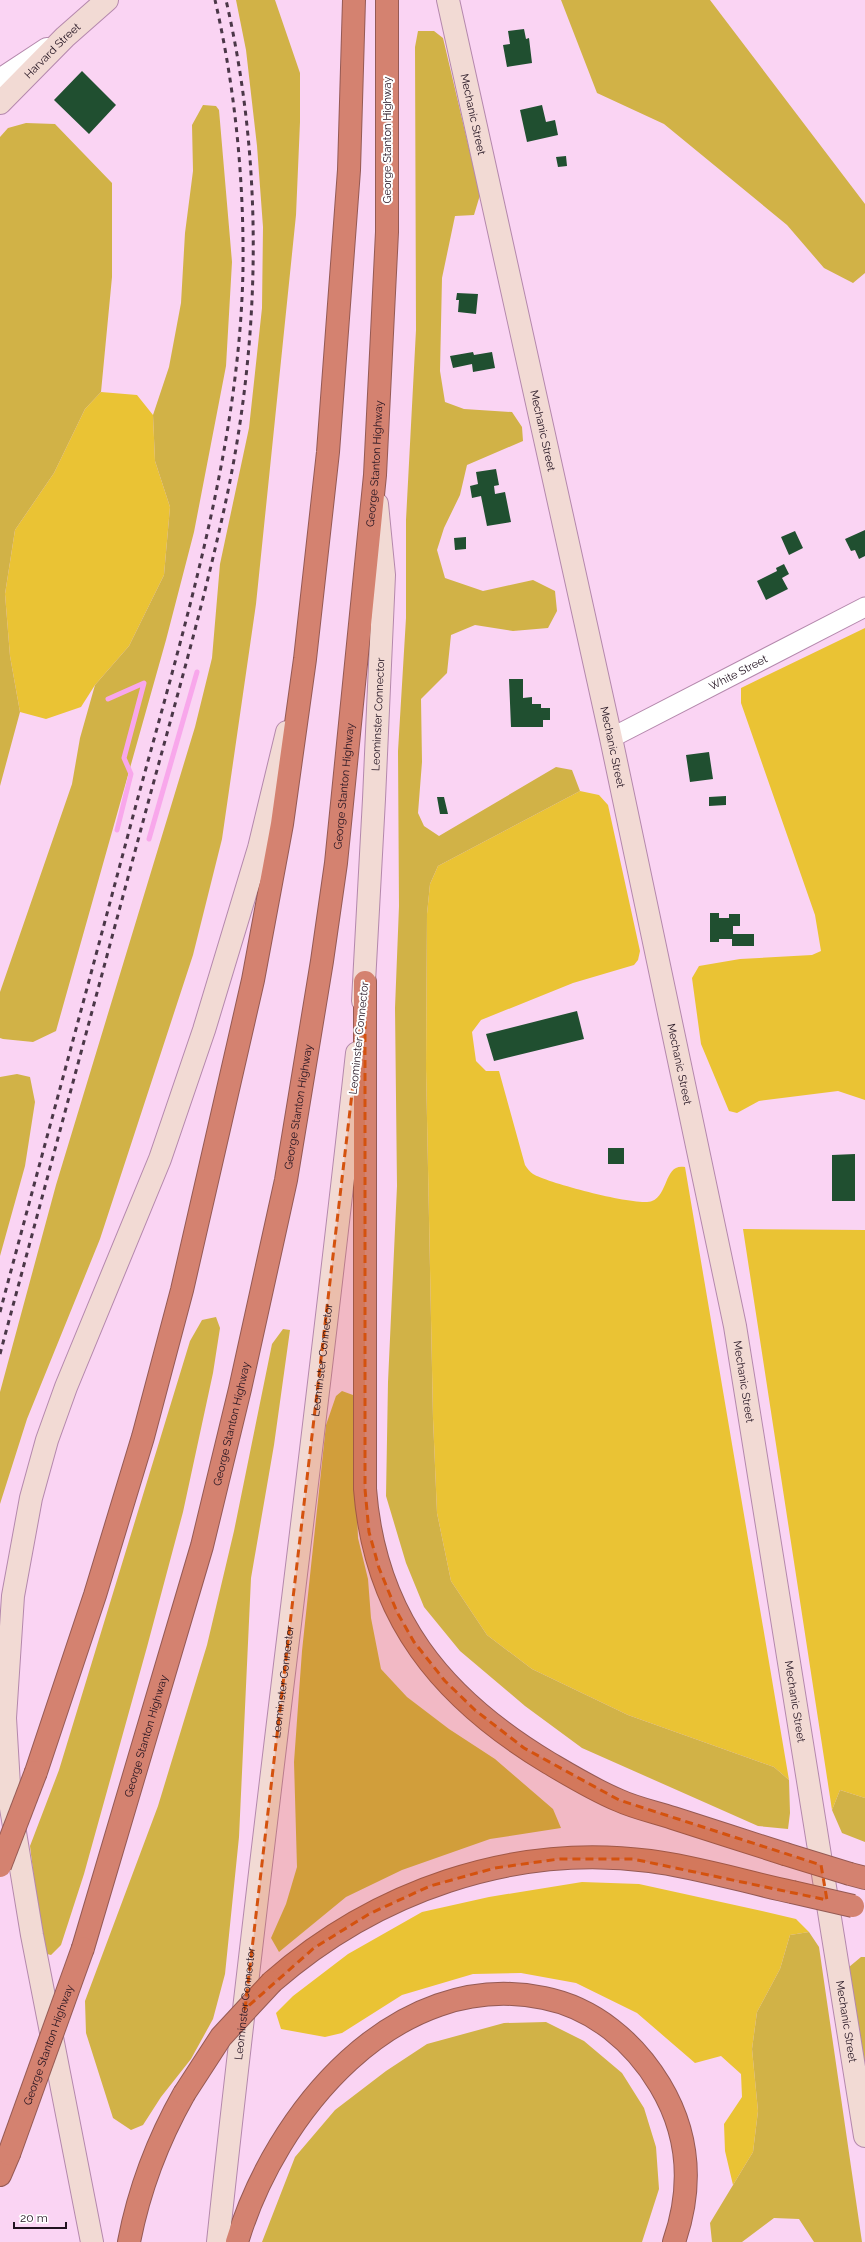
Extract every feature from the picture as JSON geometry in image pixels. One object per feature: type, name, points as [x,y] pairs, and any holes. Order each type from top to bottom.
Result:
[{"type":"highway","points":[[344,0],[352,88]]},
{"type":"highway","points":[[0,1866],[36,1772],[98,1587],[143,1437],[182,1290],[253,980],[282,824],[305,659],[328,452],[349,170],[354,0]]},
{"type":"highway","name":"George Stanton Highway","points":[[0,2176],[83,1948],[202,1546],[247,1359],[286,1180],[322,962],[336,862],[375,475],[387,232],[387,0]]},
{"type":"highway","points":[[365,982],[365,1489],[369,1532],[379,1568],[397,1612],[424,1656],[456,1692],[498,1729],[530,1752],[618,1800],[858,1876]]},
{"type":"highway","points":[[129,2242],[140,2194],[160,2139],[184,2094],[221,2037],[272,1982],[328,1938],[383,1906],[453,1878],[511,1865],[575,1858],[633,1859],[673,1865],[859,1907]]},
{"type":"highway","points":[[237,2242],[256,2190],[282,2141],[321,2090],[352,2059],[386,2031],[422,2011],[461,1998],[507,1994],[551,1999],[589,2014],[625,2041],[653,2073],[679,2122],[686,2156],[686,2193],[674,2242]]},
{"type":"main road","name":"Harvard Street","points":[[0,103],[65,37],[107,0]]},
{"type":"main road","name":"Mechanic Street","points":[[448,0],[611,738],[735,1326],[865,2136]]},
{"type":"main road","name":"Leominster Connector","points":[[218,2242],[295,1581],[318,1407],[365,982],[384,575],[375,475]]},
{"type":"main road","points":[[92,2242],[45,2005],[14,1830],[6,1761],[5,1718],[13,1596],[31,1498],[47,1440],[66,1387],[160,1159],[204,1030],[259,848],[305,659]]},
{"type":"street","points":[[0,80],[65,37]]},
{"type":"street","name":"White Street","points":[[611,738],[865,607]]},
{"type":"highlighted area","points":[[365,982],[365,1489],[369,1532],[379,1568],[397,1612],[414,1642],[445,1681],[475,1710],[524,1748],[619,1800],[821,1865],[827,1900],[633,1859],[559,1859],[495,1868],[430,1886],[369,1914],[314,1948],[245,2009]]},
{"type":"shaded area","points":[[236,0],[275,0],[300,73],[300,122],[296,215],[256,604],[222,839],[193,955],[100,1239],[27,1419],[0,1504],[0,1392],[56,1185],[195,727],[212,658],[220,564],[249,428],[262,308],[263,227],[257,146],[246,50]]},
{"type":"shaded area","points":[[561,0],[710,0],[865,204],[865,273],[853,283],[824,268],[787,225],[664,124],[597,93]]},
{"type":"shaded area","points":[[418,31],[434,31],[443,38],[480,195],[474,215],[455,216],[442,278],[440,371],[445,402],[464,409],[512,412],[522,427],[523,441],[467,465],[460,495],[444,528],[437,550],[445,578],[483,591],[533,580],[555,591],[557,611],[548,628],[513,631],[475,625],[451,635],[447,673],[421,699],[422,762],[418,813],[424,826],[439,836],[556,767],[572,770],[580,791],[438,866],[430,884],[427,914],[426,1068],[433,1418],[437,1513],[451,1581],[487,1635],[532,1669],[628,1715],[774,1767],[789,1780],[790,1813],[788,1829],[758,1826],[582,1748],[525,1706],[460,1651],[424,1607],[406,1563],[386,1496],[388,1382],[397,1186],[395,1008],[399,906],[398,751],[406,618],[406,520],[416,330],[415,47]]},
{"type":"shaded area","points":[[203,105],[216,106],[219,110],[232,262],[226,366],[194,532],[166,640],[56,1031],[33,1042],[3,1039],[0,1038],[0,992],[72,784],[80,738],[95,685],[129,646],[164,575],[170,507],[155,461],[153,415],[169,367],[181,303],[185,233],[193,171],[192,125]]},
{"type":"shaded area","points":[[26,123],[55,124],[112,183],[112,277],[101,392],[85,409],[54,473],[15,530],[5,594],[10,656],[20,712],[0,786],[0,137],[8,128]]},
{"type":"shaded area","points":[[101,392],[137,395],[153,415],[155,461],[170,507],[164,575],[129,646],[95,685],[81,707],[46,719],[20,712],[10,656],[5,594],[15,530],[54,473],[85,409]]},
{"type":"shaded area","points":[[865,628],[865,1100],[838,1091],[759,1101],[737,1113],[729,1111],[701,1044],[692,978],[699,966],[740,959],[812,955],[821,951],[815,915],[741,703],[741,688]]},
{"type":"shaded area","points":[[580,791],[599,795],[608,805],[640,951],[638,960],[634,965],[573,983],[481,1020],[472,1032],[476,1061],[486,1071],[499,1071],[525,1165],[533,1174],[556,1183],[593,1193],[630,1201],[643,1202],[652,1201],[657,1197],[673,1170],[678,1167],[685,1167],[789,1780],[774,1767],[628,1715],[532,1669],[487,1635],[451,1581],[437,1513],[433,1418],[426,1068],[427,914],[430,884],[438,866]]},
{"type":"shaded area","points":[[17,1074],[30,1077],[35,1102],[25,1166],[0,1256],[0,1077]]},
{"type":"shaded area","points":[[743,1229],[865,1230],[865,1798],[840,1790],[832,1810]]},
{"type":"shaded area","points":[[216,1317],[220,1328],[213,1373],[183,1512],[147,1647],[84,1874],[61,1945],[51,1955],[43,1953],[30,1846],[59,1770],[190,1341],[202,1320]]},
{"type":"shaded area","points":[[283,1329],[290,1330],[274,1445],[251,1578],[239,1837],[225,1974],[213,2019],[191,2059],[161,2097],[143,2125],[131,2130],[113,2118],[86,2033],[85,2001],[158,1806],[207,1645],[234,1531],[272,1344]]},
{"type":"shaded area","points":[[342,1391],[353,1395],[358,1538],[368,1579],[371,1618],[381,1669],[407,1697],[449,1729],[495,1759],[553,1809],[561,1828],[490,1839],[402,1870],[346,1897],[279,1952],[271,1938],[286,1904],[297,1867],[294,1762],[302,1651],[326,1425],[336,1396]]},
{"type":"shaded area","points":[[840,1790],[865,1798],[865,1842],[842,1833],[832,1810]]},
{"type":"shaded area","points":[[582,1882],[639,1884],[762,1911],[796,1919],[809,1932],[790,1935],[780,1969],[757,2012],[752,2049],[758,2111],[753,2152],[733,2185],[725,2151],[724,2124],[742,2097],[741,2074],[721,2056],[695,2063],[637,2013],[576,1983],[521,1973],[473,1974],[402,1995],[342,2033],[325,2037],[281,2029],[276,2013],[293,1996],[348,1954],[422,1912],[489,1897]]},
{"type":"shaded area","points":[[809,1932],[819,1947],[862,2242],[814,2242],[799,2219],[774,2218],[742,2242],[712,2242],[710,2223],[753,2152],[758,2111],[752,2049],[757,2012],[780,1969],[790,1935]]},
{"type":"shaded area","points":[[861,1957],[865,1957],[865,2068],[849,1967]]},
{"type":"shaded area","points":[[546,2022],[584,2041],[622,2073],[644,2108],[656,2147],[659,2189],[642,2242],[262,2242],[295,2157],[335,2110],[386,2071],[427,2044],[504,2023]]},
{"type":"building","points":[[524,29],[526,39],[529,38],[532,63],[507,67],[503,45],[510,44],[508,31]]},
{"type":"building","points":[[82,71],[116,105],[89,134],[54,100]]},
{"type":"building","points":[[542,105],[546,122],[555,120],[558,135],[527,142],[520,110]]},
{"type":"building","points":[[566,156],[567,166],[558,167],[556,157]]},
{"type":"building","points":[[457,293],[478,294],[476,314],[458,312],[459,300],[456,300]]},
{"type":"building","points":[[473,352],[474,355],[492,352],[495,368],[473,372],[472,364],[453,368],[450,356]]},
{"type":"building","points":[[496,469],[499,485],[494,486],[495,494],[505,492],[511,522],[487,526],[481,496],[472,498],[470,486],[478,484],[476,472]]},
{"type":"building","points":[[865,530],[865,556],[859,559],[855,550],[851,551],[845,539]]},
{"type":"building","points":[[795,531],[803,548],[789,555],[781,537]]},
{"type":"building","points":[[466,537],[466,549],[455,550],[454,538]]},
{"type":"building","points":[[784,564],[789,574],[782,578],[788,589],[766,600],[757,581],[777,571],[776,568]]},
{"type":"building","points":[[509,679],[523,679],[523,698],[532,697],[532,704],[541,704],[541,708],[550,708],[550,720],[543,720],[543,727],[511,727]]},
{"type":"building","points":[[709,752],[713,779],[690,782],[686,755]]},
{"type":"building","points":[[726,796],[726,805],[709,806],[709,797]]},
{"type":"building","points":[[437,797],[444,797],[448,814],[440,814]]},
{"type":"building","points":[[710,913],[719,913],[719,918],[729,918],[729,914],[740,914],[740,926],[733,926],[733,934],[754,934],[754,946],[732,946],[732,939],[719,939],[719,942],[710,942]]},
{"type":"building","points":[[577,1011],[584,1039],[494,1061],[486,1034]]},
{"type":"building","points":[[608,1148],[624,1148],[624,1164],[608,1164]]},
{"type":"building","points":[[855,1154],[855,1201],[832,1201],[832,1155]]},
{"type":"waterway","points":[[149,839],[197,672]]},
{"type":"waterway","points":[[108,699],[144,683],[124,758],[131,774],[117,830]]},
{"type":"railway","points":[[0,1312],[188,614],[219,476],[231,406],[239,337],[243,268],[242,201],[233,100],[215,0]]},
{"type":"railway","points":[[0,1354],[198,619],[219,534],[239,430],[247,369],[252,307],[252,184],[247,122],[238,61],[226,0]]}]
